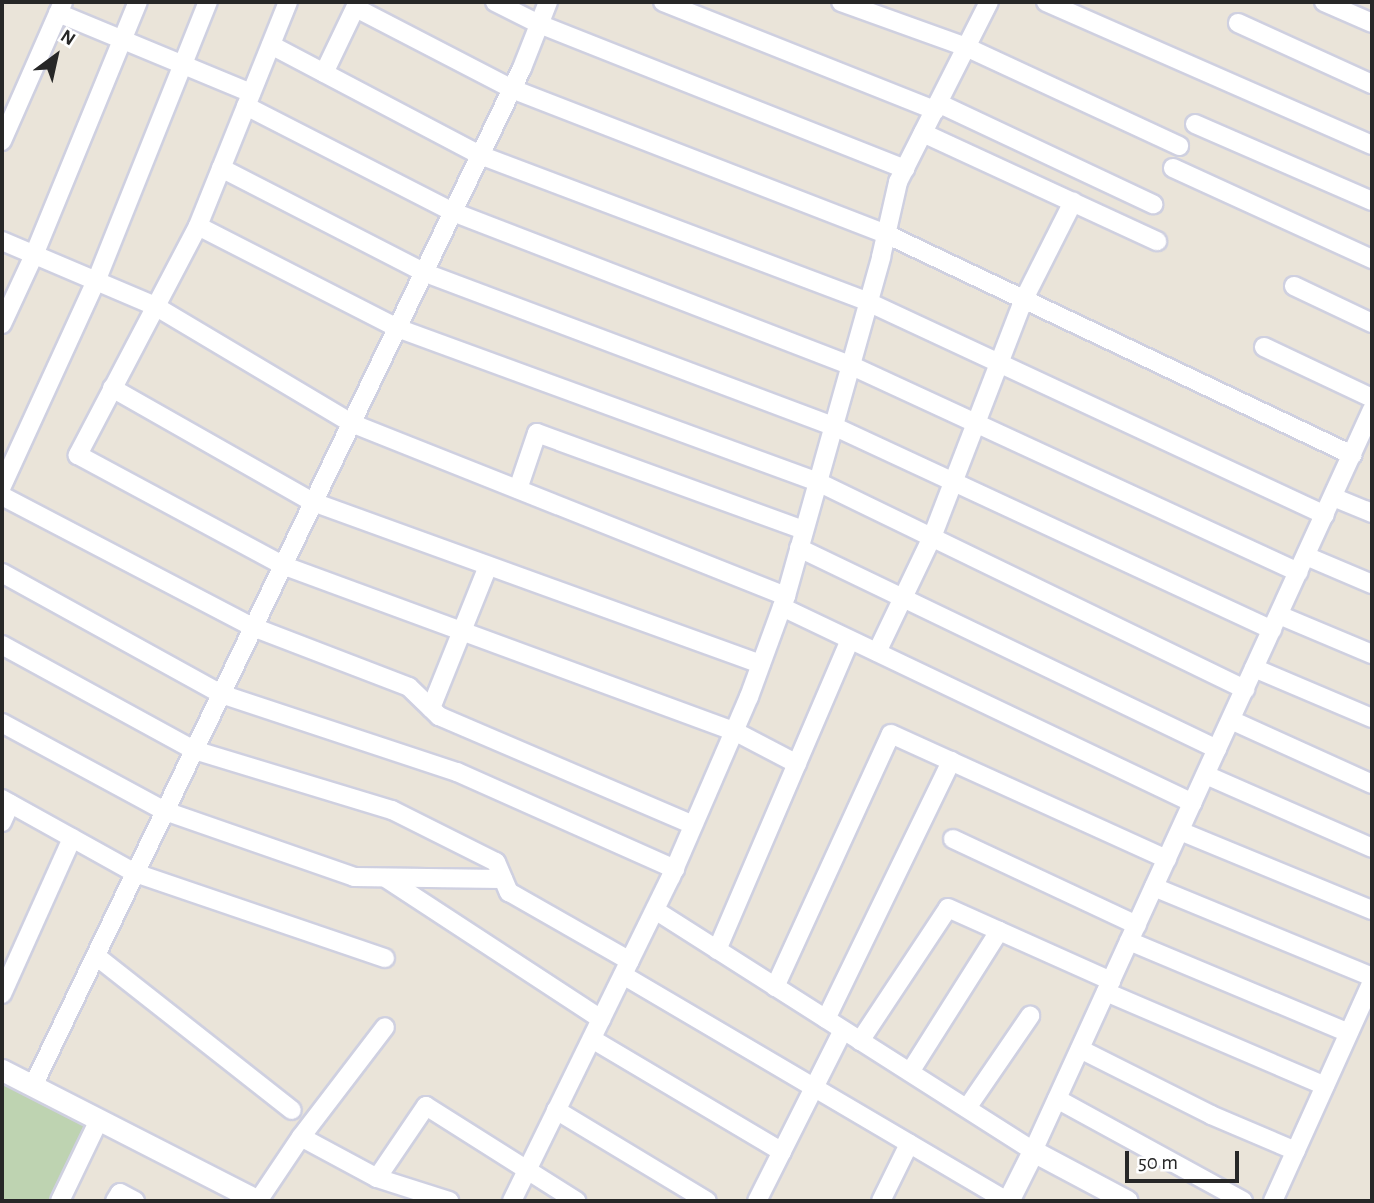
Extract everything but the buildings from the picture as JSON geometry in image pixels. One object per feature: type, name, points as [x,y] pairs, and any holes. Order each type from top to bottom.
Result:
[{"type":"street","points":[[2,324],[34,254],[138,2]]},
{"type":"street","points":[[2,486],[96,281],[208,2]]},
{"type":"street","points":[[288,2],[198,226],[78,455],[282,565],[734,731],[797,764]]},
{"type":"street","points":[[495,2],[539,24],[905,169]]},
{"type":"street","points":[[33,1086],[512,89],[548,2]]},
{"type":"street","points":[[663,2],[936,106],[1153,204]]},
{"type":"street","points":[[841,2],[966,47],[1179,146]]},
{"type":"street","points":[[512,1201],[675,869],[761,664],[784,602],[868,302],[898,182],[989,2]]},
{"type":"street","points":[[1046,2],[1372,145]]},
{"type":"street","points":[[1326,2],[1372,23]]},
{"type":"street","points":[[324,73],[357,5],[512,89],[886,234],[1352,455]]},
{"type":"street","points":[[2,141],[60,7],[122,40],[183,65],[249,99],[453,212],[850,365],[976,423],[1302,564],[1372,584]]},
{"type":"street","points":[[1238,23],[1372,84]]},
{"type":"street","points":[[271,45],[480,155],[868,302],[1325,515]]},
{"type":"street","points":[[1195,124],[1372,201]]},
{"type":"street","points":[[923,133],[1157,241]]},
{"type":"street","points":[[221,168],[423,272],[833,426],[953,482],[1276,622],[1372,654]]},
{"type":"street","points":[[1173,168],[1372,258]]},
{"type":"street","points":[[877,652],[932,537],[1024,299],[1073,202]]},
{"type":"street","points":[[198,226],[397,328],[818,482],[1245,688]]},
{"type":"street","points":[[2,241],[155,306],[351,423],[518,489],[784,602],[850,640],[1193,803]]},
{"type":"street","points":[[1294,286],[1372,323]]},
{"type":"street","points":[[1264,347],[1372,398]]},
{"type":"street","points":[[112,388],[313,502],[761,664]]},
{"type":"street","points":[[2,645],[194,750],[392,810],[496,862],[509,892],[814,1088],[1007,1201],[1033,1151],[1352,455],[1366,440],[1372,410]]},
{"type":"street","points":[[518,489],[537,433],[804,530]]},
{"type":"street","points":[[2,496],[253,627],[409,687],[439,716],[694,825]]},
{"type":"street","points":[[1333,496],[1372,513]]},
{"type":"street","points":[[799,548],[1217,749]]},
{"type":"street","points":[[431,708],[464,632],[488,566]]},
{"type":"street","points":[[2,573],[221,694],[457,772],[675,869]]},
{"type":"street","points":[[717,950],[850,640]]},
{"type":"street","points":[[1254,668],[1372,718]]},
{"type":"street","points":[[1231,720],[1372,784]]},
{"type":"street","points":[[2,723],[165,811],[354,877],[503,878]]},
{"type":"street","points":[[775,987],[891,734],[1167,859]]},
{"type":"street","points":[[826,1019],[951,761]]},
{"type":"street","points":[[1206,775],[1372,848]]},
{"type":"street","points":[[2,822],[6,801],[135,873],[385,958]]},
{"type":"street","points":[[1180,831],[1372,909]]},
{"type":"street","points":[[2,994],[72,838]]},
{"type":"street","points":[[953,839],[1133,933],[1349,1034]]},
{"type":"street","points":[[387,879],[601,1018]]},
{"type":"street","points":[[1154,887],[1372,976]]},
{"type":"street","points":[[860,1041],[948,908],[1325,1086]]},
{"type":"street","points":[[654,910],[1033,1151],[1127,1201]]},
{"type":"street","points":[[910,1072],[999,931]]},
{"type":"street","points":[[96,956],[292,1110]]},
{"type":"street","points":[[1273,1201],[1349,1034],[1365,1017],[1372,982]]},
{"type":"street","points":[[967,1108],[1030,1016]]},
{"type":"street","points":[[2,1070],[258,1201],[301,1137],[386,1027]]},
{"type":"street","points":[[757,1201],[843,1030]]},
{"type":"street","points":[[592,1039],[782,1152]]},
{"type":"street","points":[[1080,1049],[1211,1115],[1296,1151]]},
{"type":"street","points":[[1057,1099],[1243,1201]]},
{"type":"street","points":[[377,1178],[426,1106],[526,1172],[576,1201]]},
{"type":"street","points":[[556,1110],[707,1201]]},
{"type":"street","points":[[60,1201],[99,1119]]},
{"type":"street","points":[[301,1137],[377,1178],[449,1201]]},
{"type":"street","points":[[881,1201],[909,1144]]},
{"type":"street","points":[[115,1201],[120,1193],[135,1201]]},
{"type":"green space","points":[[2,1070],[95,1117],[51,1201],[2,1201]]}]
